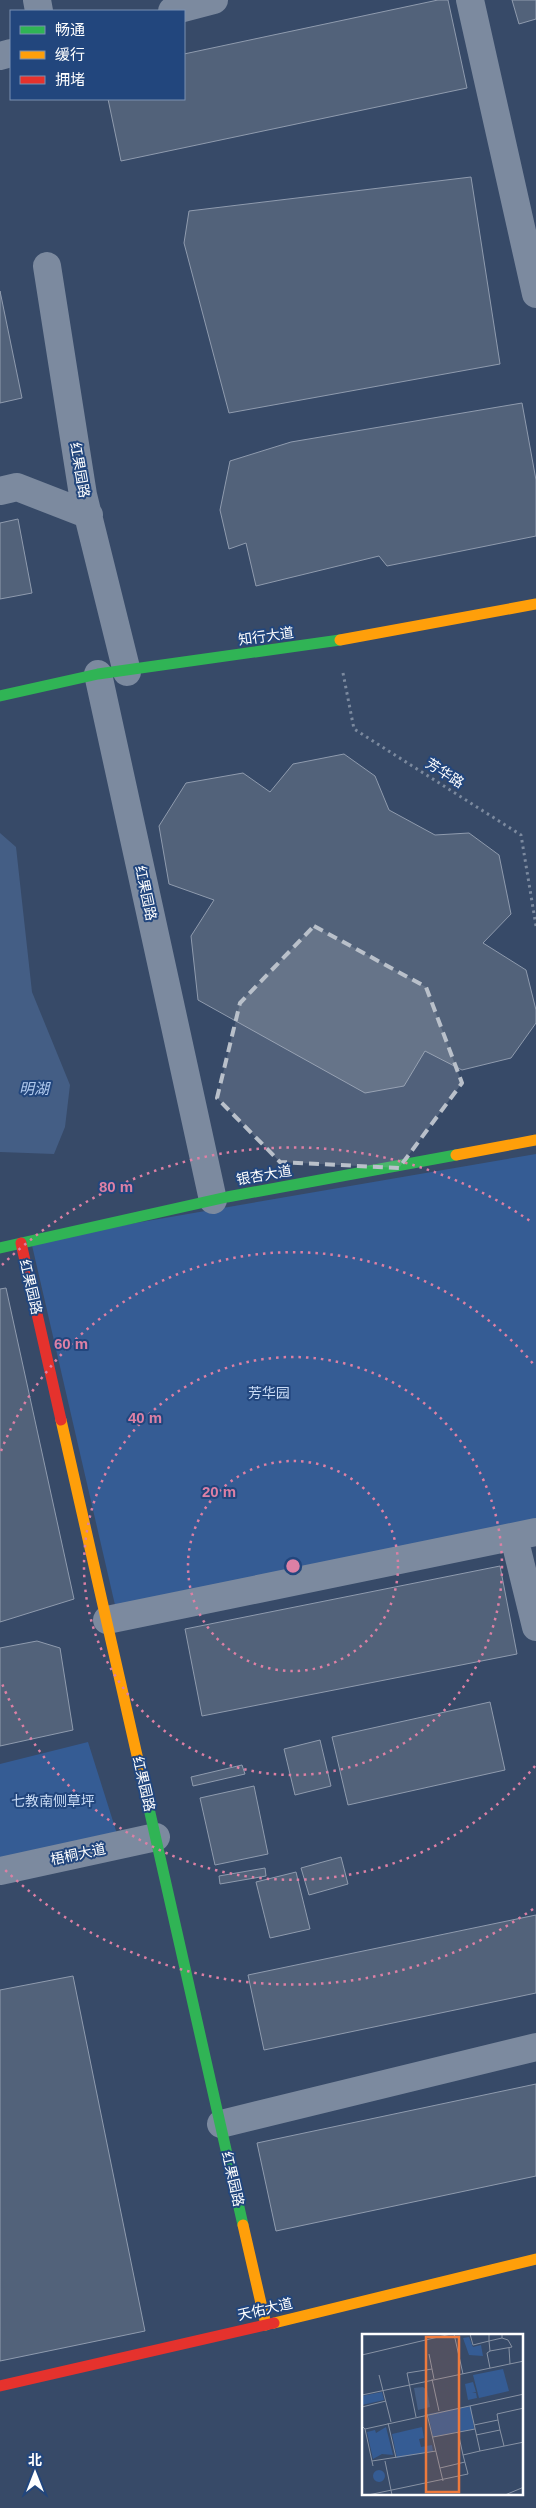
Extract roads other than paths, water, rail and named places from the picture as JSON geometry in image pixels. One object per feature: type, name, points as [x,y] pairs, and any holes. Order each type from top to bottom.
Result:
[{"type":"street","points":[[176,10],[214,0]]},
{"type":"street","points":[[470,0],[536,294]]},
{"type":"street","name":"红果园路","points":[[47,266],[83,495],[127,672]]},
{"type":"street","points":[[0,491],[17,487],[89,515]]},
{"type":"street","name":"知行大道","points":[[0,696],[98,674],[127,672],[336,641],[536,604]]},
{"type":"street","name":"红果园路","points":[[98,674],[213,1200]]},
{"type":"street","name":"银杏大道","points":[[0,1248],[213,1200],[536,1140]]},
{"type":"street","name":"红果园路","points":[[21,1243],[266,2325]]},
{"type":"street","points":[[106,1620],[525,1535],[536,1627]]},
{"type":"street","name":"梧桐大道","points":[[0,1871],[156,1837]]},
{"type":"street","points":[[221,2124],[536,2047]]},
{"type":"street","name":"天佑大道","points":[[0,2386],[266,2325],[536,2259]]},
{"type":"water","name":"明湖","points":[[0,833],[16,847],[32,992],[70,1085],[65,1127],[54,1154],[0,1152]]},
{"type":"park label","name":"芳华园","points":[[269,1393]]},
{"type":"park label","name":"七教南侧草坪","points":[[53,1801]]}]
